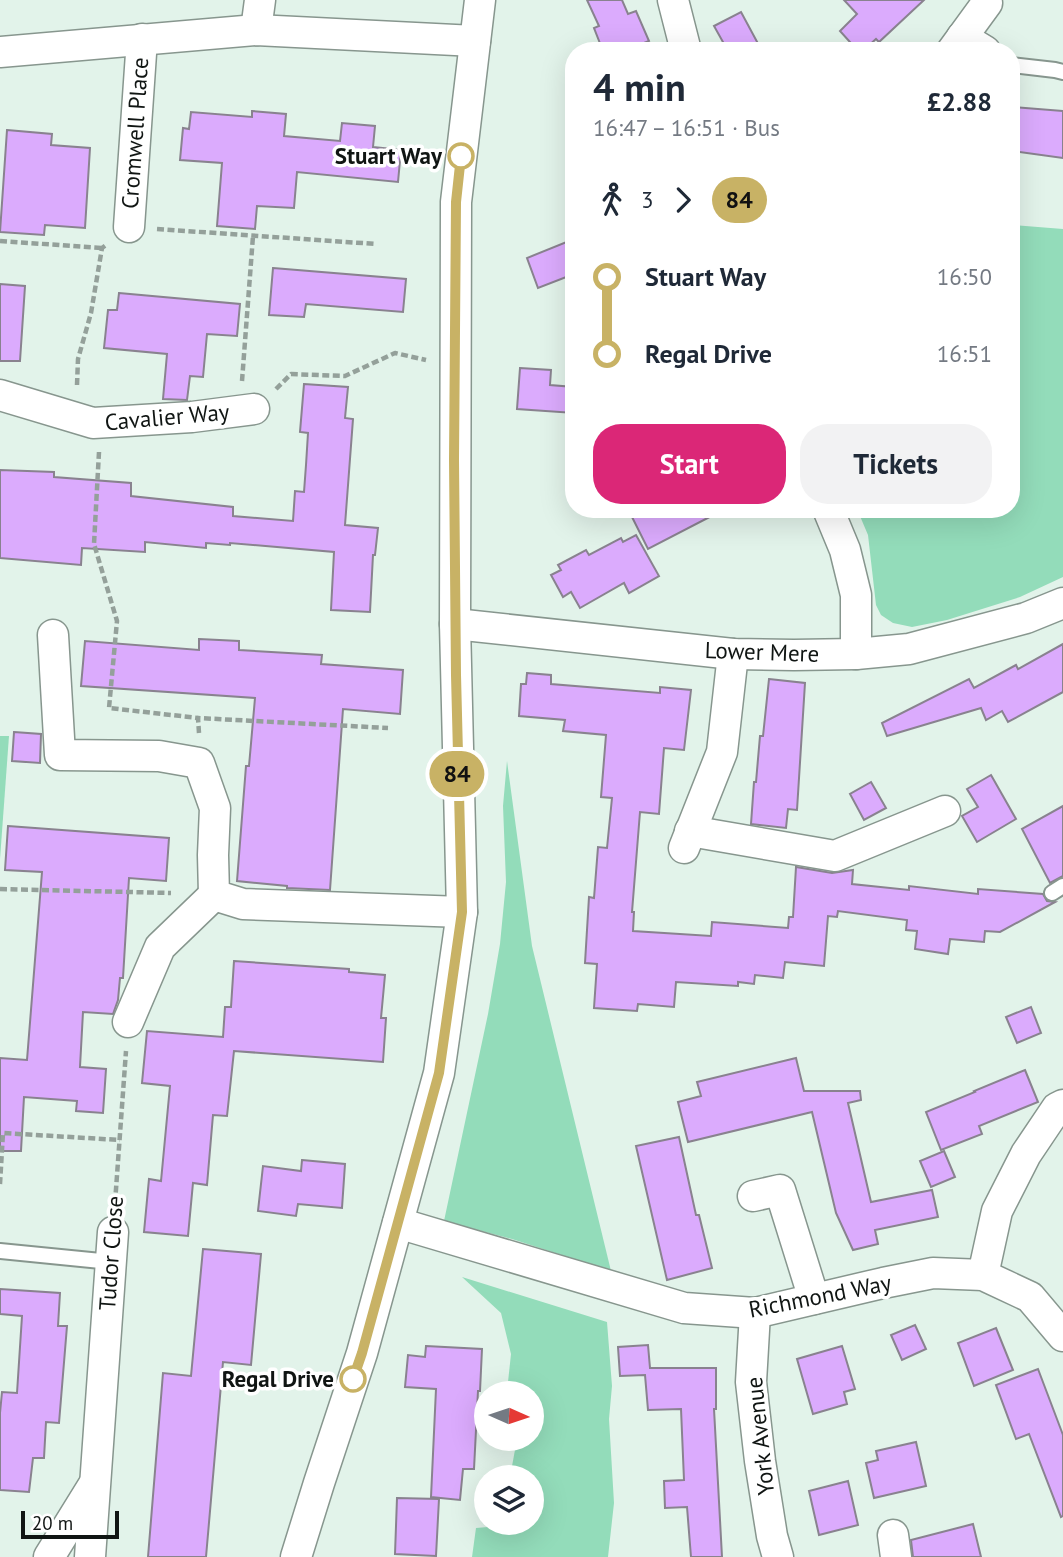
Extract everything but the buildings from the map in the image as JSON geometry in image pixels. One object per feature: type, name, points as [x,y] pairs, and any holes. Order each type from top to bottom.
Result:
[{"type":"street","points":[[256,30],[260,0]]},
{"type":"street","points":[[296,1557],[362,1353],[439,1073],[462,912],[455,624],[456,202],[480,0]]},
{"type":"street","points":[[673,0],[683,42]]},
{"type":"street","points":[[968,42],[987,3]]},
{"type":"street","points":[[0,52],[256,30],[475,41]]},
{"type":"street","name":"Cromwell Place","points":[[129,227],[142,39]]},
{"type":"street","name":"Cavalier Way","points":[[0,395],[89,420],[192,417],[247,410]]},
{"type":"street","points":[[832,518],[845,550],[856,595],[856,654]]},
{"type":"street","name":"Lower Mere","points":[[455,624],[733,654],[856,654],[909,649],[1026,618],[1063,603]]},
{"type":"street","points":[[53,635],[60,755],[159,756],[199,763],[215,808],[214,895],[160,947],[128,1022]]},
{"type":"street","points":[[733,654],[722,752],[687,840],[835,856],[945,811]]},
{"type":"street","points":[[214,895],[243,904],[462,912]]},
{"type":"street","points":[[982,1275],[997,1211],[1026,1154],[1057,1108],[1063,1105]]},
{"type":"street","points":[[753,1196],[780,1190],[814,1299]]},
{"type":"street","name":"Richmond Way","points":[[398,1223],[684,1308],[755,1313],[933,1273],[982,1275],[1030,1297],[1063,1336]]},
{"type":"street","name":"Tudor Close","points":[[90,1557],[113,1232]]},
{"type":"street","name":"York Avenue","points":[[755,1313],[751,1382],[760,1461],[778,1557]]},
{"type":"street","name":"Tudor Close","points":[[50,1557],[95,1483]]},
{"type":"lane","points":[[1020,66],[1063,72]]},
{"type":"lane","points":[[0,1251],[111,1262]]},
{"type":"path","points":[[376,244],[129,227],[102,248],[78,359],[89,420],[94,544],[117,621],[109,708],[198,718],[388,728]]},
{"type":"path","points":[[247,410],[253,236]]},
{"type":"path","points":[[0,241],[102,248]]},
{"type":"path","points":[[247,410],[291,374],[345,376],[395,352],[455,366]]},
{"type":"path","points":[[198,718],[199,763]]},
{"type":"path","points":[[0,889],[214,895]]},
{"type":"path","name":"Tudor Close","points":[[113,1232],[128,1022]]},
{"type":"path","points":[[0,1184],[3,1133],[120,1140]]},
{"type":"green space","points":[[1020,226],[1063,229],[1063,577],[1020,597],[947,620],[912,627],[893,623],[881,615],[876,605],[868,535],[861,518],[1020,518]]},
{"type":"green space","points":[[0,736],[9,736],[0,859]]},
{"type":"green space","points":[[507,761],[532,946],[611,1271],[512,1239],[444,1221],[488,1014],[500,944],[506,882],[503,806]]},
{"type":"green space","points":[[462,1277],[607,1322],[612,1386],[609,1419],[614,1503],[608,1557],[472,1557],[475,1535],[544,1535],[544,1465],[512,1465],[515,1451],[544,1451],[544,1381],[508,1381],[511,1354],[501,1313]]},
{"type":"bus line","name":"84","points":[[353,1379],[439,1073],[462,912],[457,776],[454,460],[456,202],[461,156]]},
{"type":"place","name":"Stuart Way","points":[[461,156]]},
{"type":"place","name":"Regal Drive","points":[[353,1379]]}]
